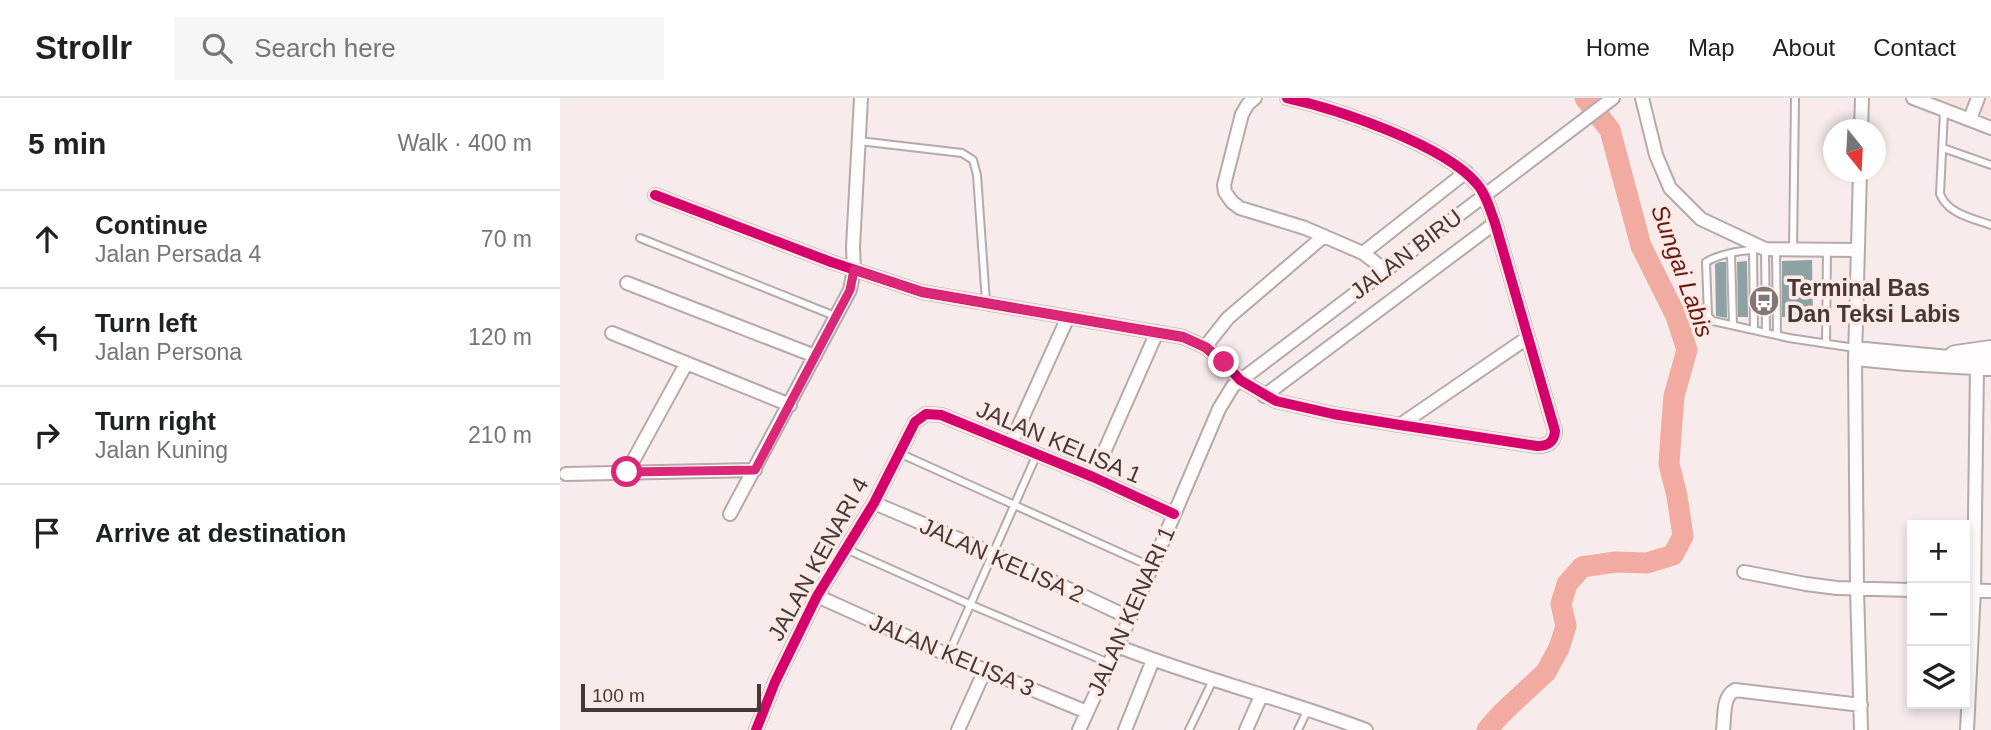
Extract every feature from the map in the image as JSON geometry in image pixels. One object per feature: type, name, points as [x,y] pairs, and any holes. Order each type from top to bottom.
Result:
[{"type":"street","points":[[730,514],[850,290],[854,270],[861,98]]},
{"type":"street","points":[[1255,98],[1242,114],[1224,185],[1228,198],[1240,208],[1306,228],[1363,253],[1385,270]]},
{"type":"street","points":[[655,195],[854,270],[922,292],[1183,337],[1205,347],[1224,362],[1240,380],[1276,401],[1400,425],[1537,446],[1551,442],[1555,431],[1495,223],[1478,184],[1466,172],[1401,136],[1324,107],[1287,98]]},
{"type":"street","name":"JALAN BIRU","points":[[1240,380],[1613,98]]},
{"type":"street","points":[[1642,98],[1656,155],[1670,188],[1701,219],[1764,249],[1857,250]]},
{"type":"street","points":[[1861,119],[1862,98]]},
{"type":"street","points":[[1913,98],[1927,100],[1991,126]]},
{"type":"street","points":[[1970,118],[1978,98]]},
{"type":"street","points":[[1363,253],[1466,172]]},
{"type":"street","points":[[1860,182],[1855,354],[1861,730]]},
{"type":"street","points":[[1264,396],[1495,223]]},
{"type":"street","points":[[1205,347],[1228,318],[1324,236]]},
{"type":"street","points":[[627,282],[816,356]]},
{"type":"street","points":[[1011,443],[1068,317]]},
{"type":"street","points":[[1093,477],[1157,331]]},
{"type":"street","points":[[612,333],[790,405]]},
{"type":"street","points":[[1400,425],[1527,338]]},
{"type":"street","points":[[1855,354],[1979,359],[1991,369]]},
{"type":"street","points":[[1855,354],[1907,364],[1979,359]]},
{"type":"street","points":[[1969,583],[1979,359]]},
{"type":"street","points":[[627,472],[686,364]]},
{"type":"street","name":"JALAN KENARI 1","points":[[1079,730],[1219,409],[1240,380]]},
{"type":"street","name":"JALAN KELISA 1","points":[[926,414],[941,415],[1011,443],[1174,514]]},
{"type":"street","name":"JALAN KENARI 4","points":[[755,730],[817,596],[874,503],[915,422],[926,414]]},
{"type":"street","points":[[566,474],[755,470]]},
{"type":"street","name":"JALAN KELISA 2","points":[[874,503],[994,554],[1130,618]]},
{"type":"street","points":[[1744,572],[1806,584],[1907,590]]},
{"type":"street","points":[[1970,590],[1991,590]]},
{"type":"street","name":"JALAN KELISA 3","points":[[817,596],[948,655],[1087,712]]},
{"type":"street","points":[[1116,646],[1261,696],[1308,709],[1360,729]]},
{"type":"street","points":[[1967,730],[1968,646]]},
{"type":"street","points":[[1125,730],[1153,660]]},
{"type":"street","points":[[958,730],[985,670]]},
{"type":"street","points":[[1723,730],[1726,697],[1730,692],[1740,689],[1861,705]]},
{"type":"street","points":[[1246,730],[1261,696]]},
{"type":"lane","points":[[1793,249],[1795,98]]},
{"type":"lane","points":[[1944,109],[1940,194],[1952,210],[1991,225]]},
{"type":"lane","points":[[859,141],[962,153],[972,160],[977,175],[986,304]]},
{"type":"lane","points":[[1943,148],[1991,165]]},
{"type":"lane","points":[[640,238],[837,316]]},
{"type":"lane","points":[[1764,249],[1731,253],[1706,262],[1708,316],[1713,321],[1826,344],[1855,354]]},
{"type":"lane","points":[[1754,330],[1764,249]]},
{"type":"lane","points":[[1764,249],[1766,332]]},
{"type":"lane","points":[[1764,249],[1777,335]]},
{"type":"lane","points":[[1826,344],[1827,249]]},
{"type":"lane","points":[[1731,253],[1733,325]]},
{"type":"lane","points":[[899,453],[1152,566]]},
{"type":"lane","points":[[948,655],[1037,454]]},
{"type":"lane","points":[[846,549],[1109,663]]},
{"type":"lane","points":[[1189,730],[1213,680]]},
{"type":"lane","points":[[1298,730],[1308,709]]},
{"type":"shaded area","points":[[1918,98],[1991,98],[1991,122]]},
{"type":"building","points":[[1812,260],[1813,316],[1782,317],[1782,261]]},
{"type":"building","points":[[1747,261],[1748,317],[1738,317],[1737,262]]},
{"type":"building","points":[[1726,262],[1727,318],[1716,316],[1715,264]]},
{"type":"waterway","name":"Sungai Labis","points":[[1487,730],[1546,672],[1559,648],[1566,626],[1561,604],[1567,584],[1582,567],[1615,562],[1647,563],[1673,555],[1683,536],[1669,464],[1674,396],[1687,350],[1676,316],[1641,246],[1610,130],[1585,98]]},
{"type":"cycle path","points":[[655,195],[831,262],[922,292],[1183,337],[1205,347],[1224,362],[1240,380],[1276,401],[1400,425],[1537,446],[1549,443],[1555,431],[1495,223],[1488,202],[1477,184],[1441,156],[1389,130],[1287,98]]},
{"type":"cycle path","points":[[756,730],[775,682],[817,596],[874,503],[915,422],[926,414],[941,415],[1093,477],[1174,514]]},
{"type":"place","name":"Terminal Bas Dan Teksi Labis","points":[[1764,301]]},
{"type":"route","points":[[627,472],[755,470],[850,290],[854,270],[922,292],[1183,337],[1205,347],[1224,362]]}]
